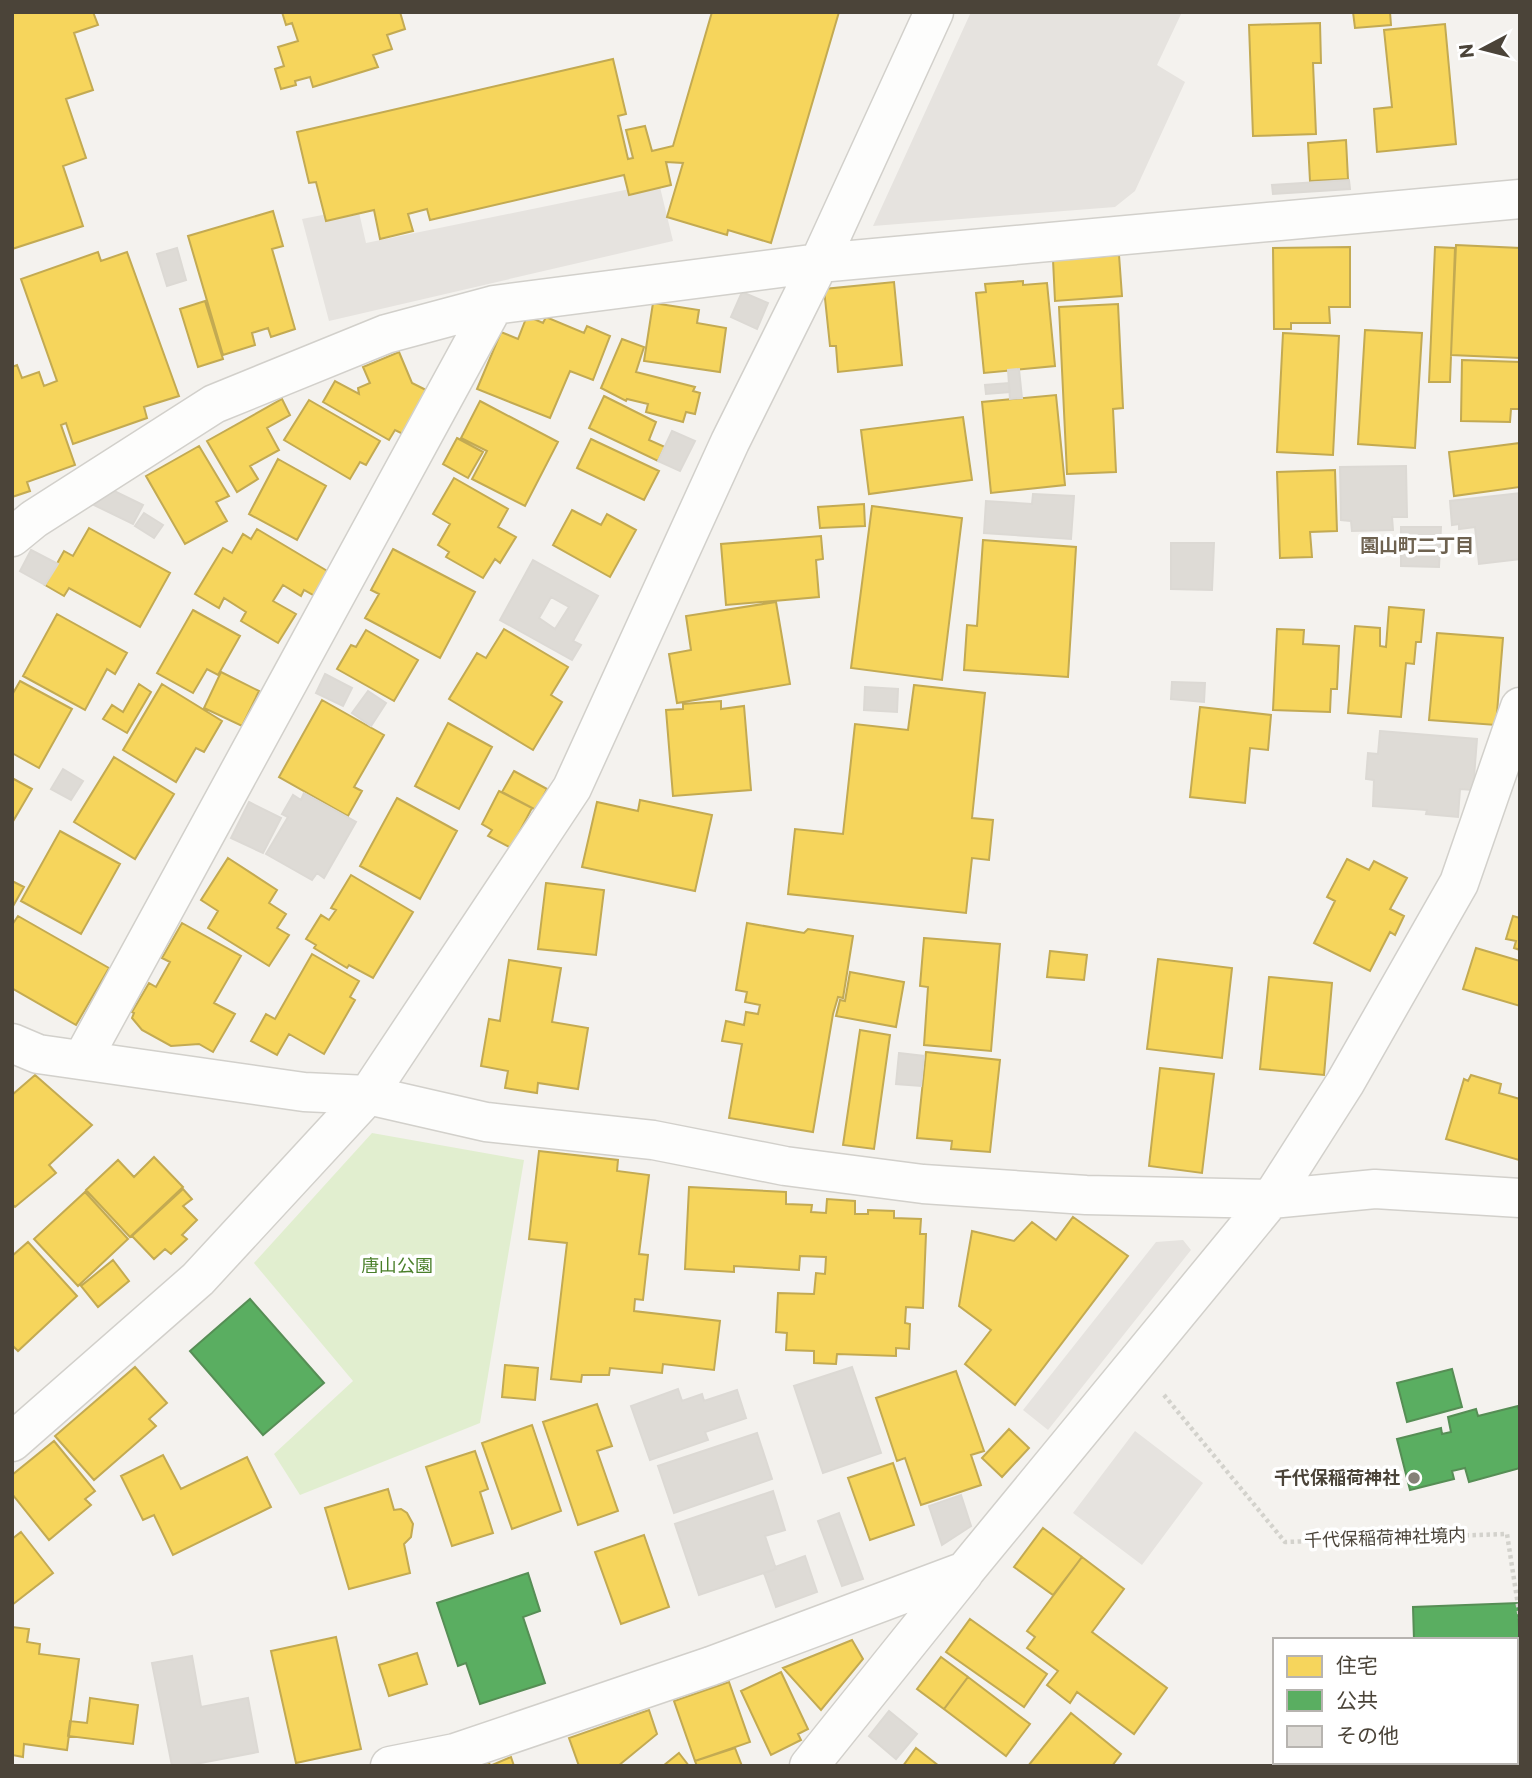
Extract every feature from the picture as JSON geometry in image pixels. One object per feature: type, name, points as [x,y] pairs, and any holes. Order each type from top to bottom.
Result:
[{"type":"street","points":[[12,1442],[198,1279],[368,1095],[572,788],[730,442],[819,263],[934,12]]},
{"type":"street","points":[[12,537],[33,519],[214,404],[386,334],[494,305],[819,263],[1520,199]]},
{"type":"street","points":[[82,1060],[494,305]]},
{"type":"street","points":[[809,1766],[965,1571],[1271,1199],[1345,1083],[1459,883],[1520,707]]},
{"type":"street","points":[[12,1043],[38,1054],[304,1092],[368,1095],[486,1122],[653,1140],[785,1166],[923,1184],[1086,1195],[1271,1199],[1376,1189],[1520,1198]]},
{"type":"street","points":[[390,1766],[468,1749],[710,1666],[965,1571]]},
{"type":"path","name":"千代保稲荷神社境内","points":[[1137,1362],[1285,1542],[1507,1534],[1520,1618]]},
{"type":"green space","name":"唐山公園","points":[[372,1133],[524,1160],[480,1423],[300,1495],[274,1454],[353,1381],[254,1263]]},
{"type":"shaded area","points":[[971,12],[1182,12],[1157,65],[1185,82],[1135,191],[1115,207],[873,226]]},
{"type":"shaded area","points":[[659,183],[673,241],[329,321],[302,219],[358,208],[366,243]]},
{"type":"shaded area","points":[[1183,1240],[1191,1250],[1048,1430],[1023,1410],[1156,1242]]},
{"type":"shaded area","points":[[1135,1431],[1203,1483],[1142,1565],[1073,1513]]},
{"type":"building: 住宅","points":[[12,12],[93,12],[98,25],[74,33],[93,90],[66,99],[86,158],[63,166],[83,226],[12,249]]},
{"type":"building: 住宅","points":[[282,12],[400,12],[405,29],[387,35],[392,49],[373,55],[378,67],[313,87],[310,77],[281,89],[275,69],[284,66],[278,47],[298,41],[292,23],[286,25]]},
{"type":"building: 住宅","points":[[712,12],[839,12],[771,243],[728,230],[727,235],[667,217],[683,163],[666,162],[671,185],[629,195],[624,175],[430,220],[427,209],[408,214],[413,231],[380,239],[374,210],[326,221],[316,182],[309,183],[297,132],[613,59],[626,114],[618,116],[628,159],[633,158],[626,130],[645,126],[652,151],[673,146]]},
{"type":"building: 住宅","points":[[1353,12],[1390,12],[1391,25],[1355,28]]},
{"type":"building: 住宅","points":[[1320,23],[1321,63],[1313,63],[1316,134],[1253,136],[1249,25]]},
{"type":"building: 住宅","points":[[1445,24],[1456,144],[1377,152],[1374,109],[1392,107],[1384,30]]},
{"type":"building: 住宅","points":[[1346,140],[1348,179],[1310,181],[1308,143]]},
{"type":"building: 住宅","points":[[273,211],[283,246],[272,249],[295,329],[271,337],[268,328],[252,333],[255,345],[223,355],[188,236]]},
{"type":"building: 住宅","points":[[1456,245],[1520,248],[1520,358],[1451,355]]},
{"type":"building: 住宅","points":[[1350,247],[1350,307],[1329,307],[1330,323],[1291,323],[1291,329],[1274,329],[1273,248]]},
{"type":"building: 住宅","points":[[1435,247],[1455,248],[1450,382],[1429,382]]},
{"type":"building: 住宅","points":[[98,252],[101,261],[127,252],[179,396],[144,407],[147,418],[73,444],[66,423],[61,425],[75,465],[27,482],[30,491],[12,497],[12,367],[17,365],[22,378],[39,372],[44,386],[57,381],[21,279]]},
{"type":"building: 住宅","points":[[1119,255],[1122,296],[1055,301],[1053,260]]},
{"type":"building: 住宅","points":[[1023,281],[1023,285],[1047,283],[1055,366],[984,373],[976,293],[986,292],[985,284]]},
{"type":"building: 住宅","points":[[894,282],[902,365],[838,372],[836,346],[830,346],[824,289]]},
{"type":"building: 住宅","points":[[205,301],[223,359],[198,367],[180,309]]},
{"type":"building: 住宅","points":[[653,303],[699,310],[697,323],[726,328],[720,372],[644,361]]},
{"type":"building: 住宅","points":[[1118,304],[1123,408],[1113,409],[1116,472],[1067,474],[1059,307]]},
{"type":"building: 住宅","points":[[527,316],[543,323],[546,317],[584,333],[587,326],[610,336],[593,380],[570,371],[550,418],[477,389],[501,332],[518,339]]},
{"type":"building: 住宅","points":[[1365,330],[1422,333],[1415,448],[1358,444]]},
{"type":"building: 住宅","points":[[1283,333],[1339,336],[1333,455],[1277,452]]},
{"type":"building: 住宅","points":[[622,339],[644,347],[636,372],[695,387],[693,391],[700,393],[695,414],[686,412],[683,422],[646,412],[648,404],[627,399],[626,401],[601,388]]},
{"type":"building: 住宅","points":[[399,352],[412,383],[428,391],[403,434],[395,430],[389,440],[323,402],[335,381],[359,394],[358,388],[370,383],[363,367]]},
{"type":"building: 住宅","points":[[1462,360],[1520,362],[1520,409],[1511,409],[1510,422],[1461,421]]},
{"type":"building: 住宅","points":[[1056,395],[1065,485],[991,493],[982,402]]},
{"type":"building: 住宅","points":[[604,396],[656,422],[649,440],[665,447],[658,461],[589,428]]},
{"type":"building: 住宅","points":[[282,399],[290,415],[267,428],[279,450],[250,466],[258,479],[237,492],[207,441]]},
{"type":"building: 住宅","points":[[309,400],[380,441],[366,465],[360,462],[350,479],[284,440]]},
{"type":"building: 住宅","points":[[480,401],[558,442],[525,506],[472,479],[487,451],[461,438]]},
{"type":"building: 住宅","points":[[963,417],[972,480],[869,494],[861,430]]},
{"type":"building: 住宅","points":[[457,438],[483,452],[468,478],[443,464]]},
{"type":"building: 住宅","points":[[591,439],[659,471],[644,500],[577,468]]},
{"type":"building: 住宅","points":[[1520,443],[1520,487],[1454,496],[1449,452]]},
{"type":"building: 住宅","points":[[199,446],[229,496],[216,502],[227,521],[185,544],[146,476]]},
{"type":"building: 住宅","points":[[278,459],[326,486],[297,540],[249,514]]},
{"type":"building: 住宅","points":[[1335,470],[1337,531],[1310,532],[1312,557],[1280,558],[1277,472]]},
{"type":"building: 住宅","points":[[454,478],[508,509],[498,527],[516,537],[500,563],[495,559],[483,578],[446,557],[449,552],[438,545],[450,524],[433,514]]},
{"type":"building: 住宅","points":[[864,504],[865,526],[820,528],[818,507]]},
{"type":"building: 住宅","points":[[872,506],[962,518],[942,680],[851,668]]},
{"type":"building: 住宅","points":[[572,510],[601,525],[607,514],[636,530],[610,577],[553,545]]},
{"type":"building: 住宅","points":[[89,528],[170,573],[140,627],[69,588],[64,596],[45,585],[64,551],[73,556]]},
{"type":"building: 住宅","points":[[257,529],[334,575],[320,599],[304,590],[301,596],[283,585],[273,601],[296,614],[278,643],[241,621],[246,612],[224,598],[219,608],[195,594],[223,548],[232,553],[243,534],[251,539]]},
{"type":"building: 住宅","points":[[821,536],[823,559],[816,560],[819,597],[726,605],[721,544]]},
{"type":"building: 住宅","points":[[983,540],[1076,547],[1068,677],[964,670],[967,625],[977,626]]},
{"type":"building: 住宅","points":[[393,549],[475,592],[440,658],[365,618],[379,594],[371,590]]},
{"type":"building: 住宅","points":[[776,602],[790,684],[677,703],[669,654],[691,650],[686,616]]},
{"type":"building: 住宅","points":[[1389,607],[1424,610],[1421,642],[1416,642],[1414,664],[1406,663],[1401,717],[1348,713],[1355,626],[1380,628],[1380,646],[1386,647]]},
{"type":"building: 住宅","points":[[193,610],[240,636],[218,675],[207,669],[193,693],[157,673]]},
{"type":"building: 住宅","points":[[57,614],[127,653],[115,674],[107,669],[85,710],[23,676]]},
{"type":"building: 住宅","points":[[504,629],[568,667],[551,695],[562,702],[533,750],[449,699],[477,653],[486,658]]},
{"type":"building: 住宅","points":[[1277,629],[1304,630],[1303,644],[1339,646],[1337,689],[1331,689],[1330,712],[1273,710]]},
{"type":"building: 住宅","points":[[366,630],[418,660],[394,701],[337,669],[351,645],[356,647]]},
{"type":"building: 住宅","points":[[1437,633],[1503,638],[1496,725],[1429,720]]},
{"type":"building: 住宅","points":[[221,672],[259,691],[242,726],[204,708]]},
{"type":"building: 住宅","points":[[20,681],[72,709],[39,768],[12,753],[12,695]]},
{"type":"building: 住宅","points":[[139,684],[151,692],[127,733],[103,719],[112,705],[123,712]]},
{"type":"building: 住宅","points":[[162,684],[222,721],[204,752],[196,748],[176,782],[123,750]]},
{"type":"building: 住宅","points":[[914,685],[985,693],[972,818],[993,820],[989,860],[972,858],[966,913],[788,894],[795,829],[843,834],[855,724],[908,730]]},
{"type":"building: 住宅","points":[[322,700],[384,735],[354,787],[362,791],[348,816],[279,777]]},
{"type":"building: 住宅","points":[[721,701],[721,709],[744,706],[751,790],[673,796],[666,710],[683,709],[683,704]]},
{"type":"building: 住宅","points":[[1200,707],[1271,715],[1268,750],[1250,748],[1245,803],[1190,797]]},
{"type":"building: 住宅","points":[[448,723],[492,747],[459,809],[415,786]]},
{"type":"building: 住宅","points":[[114,757],[174,794],[135,859],[74,822]]},
{"type":"building: 住宅","points":[[514,771],[547,789],[536,810],[502,792]]},
{"type":"building: 住宅","points":[[12,778],[32,789],[12,823]]},
{"type":"building: 住宅","points":[[499,791],[532,808],[511,848],[488,836],[492,830],[482,824]]},
{"type":"building: 住宅","points":[[397,798],[457,831],[420,899],[360,866]]},
{"type":"building: 住宅","points":[[640,800],[712,815],[695,891],[582,867],[597,802],[638,811]]},
{"type":"building: 住宅","points":[[60,831],[120,864],[81,934],[21,901]]},
{"type":"building: 住宅","points":[[228,858],[277,890],[269,903],[286,914],[277,928],[289,935],[269,966],[208,928],[218,911],[201,900]]},
{"type":"building: 住宅","points":[[1347,859],[1369,870],[1374,861],[1407,878],[1390,909],[1404,916],[1395,935],[1390,932],[1370,971],[1314,943],[1335,901],[1327,897]]},
{"type":"building: 住宅","points":[[351,875],[413,912],[373,978],[349,965],[347,968],[314,948],[316,945],[306,939],[321,915],[329,920],[336,910],[331,908]]},
{"type":"building: 住宅","points":[[12,881],[24,887],[12,908]]},
{"type":"building: 住宅","points":[[546,883],[604,890],[596,955],[538,949]]},
{"type":"building: 住宅","points":[[18,916],[109,968],[76,1025],[13,989],[12,991],[12,925]]},
{"type":"building: 住宅","points":[[1513,916],[1520,918],[1520,950],[1514,948],[1516,941],[1506,939]]},
{"type":"building: 住宅","points":[[182,923],[241,956],[214,1003],[235,1014],[213,1052],[199,1044],[171,1046],[142,1030],[132,1018],[132,1012],[149,983],[156,987],[170,962],[162,958]]},
{"type":"building: 住宅","points":[[747,923],[804,933],[808,929],[853,936],[843,998],[838,997],[833,1014],[813,1132],[729,1118],[742,1044],[722,1041],[726,1021],[744,1025],[746,1012],[758,1014],[760,1005],[745,1002],[747,992],[736,990]]},
{"type":"building: 住宅","points":[[924,938],[1000,944],[991,1051],[924,1045],[928,987],[920,986]]},
{"type":"building: 住宅","points":[[1476,948],[1520,961],[1520,1006],[1463,989]]},
{"type":"building: 住宅","points":[[1050,951],[1087,955],[1084,980],[1047,977]]},
{"type":"building: 住宅","points":[[312,954],[359,981],[350,997],[355,1000],[324,1054],[289,1034],[277,1055],[251,1041],[266,1014],[275,1019]]},
{"type":"building: 住宅","points":[[1158,959],[1232,968],[1222,1058],[1147,1049]]},
{"type":"building: 住宅","points":[[509,960],[561,968],[552,1022],[588,1028],[578,1089],[538,1083],[537,1093],[505,1088],[508,1071],[481,1066],[489,1019],[500,1021]]},
{"type":"building: 住宅","points":[[850,972],[904,982],[896,1027],[836,1016],[840,1000],[845,1001]]},
{"type":"building: 住宅","points":[[1269,977],[1332,983],[1324,1075],[1260,1069]]},
{"type":"building: 住宅","points":[[860,1030],[890,1035],[874,1149],[843,1145]]},
{"type":"building: 住宅","points":[[926,1052],[1000,1060],[990,1152],[951,1149],[952,1141],[917,1138]]},
{"type":"building: 住宅","points":[[1160,1068],[1214,1074],[1202,1173],[1149,1166]]},
{"type":"building: 住宅","points":[[35,1075],[92,1125],[49,1165],[56,1173],[15,1207],[12,1204],[12,1095]]},
{"type":"building: 住宅","points":[[1471,1075],[1501,1084],[1499,1093],[1520,1099],[1519,1160],[1446,1139],[1464,1079],[1468,1081]]},
{"type":"building: 住宅","points":[[539,1151],[618,1160],[617,1171],[649,1175],[639,1254],[648,1255],[643,1300],[635,1299],[634,1311],[720,1321],[714,1370],[663,1364],[662,1373],[610,1368],[609,1375],[582,1375],[581,1382],[551,1379],[567,1243],[529,1239]]},
{"type":"building: 住宅","points":[[154,1157],[183,1187],[130,1237],[86,1190],[118,1160],[134,1177]]},
{"type":"building: 住宅","points":[[689,1187],[786,1192],[786,1204],[812,1205],[811,1212],[826,1213],[827,1199],[855,1201],[855,1214],[868,1214],[868,1210],[894,1211],[894,1218],[921,1219],[920,1234],[926,1234],[923,1308],[906,1307],[905,1323],[910,1324],[909,1349],[896,1348],[896,1356],[837,1354],[836,1364],[814,1363],[814,1351],[786,1350],[787,1333],[776,1332],[778,1293],[814,1294],[816,1273],[825,1274],[826,1257],[800,1256],[799,1270],[734,1266],[734,1272],[685,1269]]},
{"type":"building: 住宅","points":[[183,1189],[192,1199],[183,1206],[197,1220],[182,1235],[187,1239],[171,1254],[165,1249],[154,1259],[132,1236]]},
{"type":"building: 住宅","points":[[85,1192],[128,1239],[78,1286],[34,1239]]},
{"type":"building: 住宅","points":[[1073,1217],[1128,1256],[1015,1405],[965,1364],[991,1330],[959,1306],[972,1231],[1014,1241],[1032,1222],[1056,1240]]},
{"type":"building: 住宅","points":[[28,1242],[77,1296],[18,1351],[12,1345],[12,1256]]},
{"type":"building: 住宅","points":[[113,1260],[129,1281],[98,1307],[81,1286]]},
{"type":"building: 住宅","points":[[505,1365],[538,1368],[535,1400],[502,1397]]},
{"type":"building: 住宅","points":[[135,1367],[167,1403],[149,1419],[156,1426],[94,1480],[55,1436]]},
{"type":"building: 住宅","points":[[956,1371],[984,1451],[971,1455],[981,1485],[921,1505],[905,1458],[897,1461],[876,1398]]},
{"type":"building: 住宅","points":[[597,1404],[612,1446],[597,1451],[618,1511],[578,1525],[543,1422]]},
{"type":"building: 住宅","points":[[532,1425],[561,1511],[512,1529],[482,1443]]},
{"type":"building: 住宅","points":[[1009,1429],[1029,1448],[1002,1477],[982,1458]]},
{"type":"building: 住宅","points":[[54,1441],[95,1491],[85,1499],[91,1505],[49,1540],[12,1494],[12,1475]]},
{"type":"building: 住宅","points":[[475,1451],[488,1489],[480,1492],[493,1533],[452,1546],[426,1467]]},
{"type":"building: 住宅","points":[[163,1455],[181,1489],[247,1457],[271,1507],[173,1555],[154,1515],[143,1520],[121,1476]]},
{"type":"building: 住宅","points":[[893,1463],[914,1525],[870,1540],[848,1478]]},
{"type":"building: 住宅","points":[[388,1489],[394,1510],[401,1509],[407,1513],[413,1524],[411,1537],[404,1544],[410,1573],[349,1589],[325,1508]]},
{"type":"building: 住宅","points":[[1043,1528],[1082,1557],[1053,1595],[1014,1567]]},
{"type":"building: 住宅","points":[[21,1532],[53,1573],[12,1605],[12,1539]]},
{"type":"building: 住宅","points":[[644,1535],[669,1607],[621,1624],[595,1552]]},
{"type":"building: 住宅","points":[[1082,1557],[1124,1589],[1092,1632],[1167,1688],[1134,1734],[1077,1692],[1070,1703],[1047,1685],[1058,1671],[1027,1648],[1035,1637],[1027,1631]]},
{"type":"building: 住宅","points":[[970,1619],[1047,1674],[1024,1707],[946,1652]]},
{"type":"building: 住宅","points":[[12,1627],[29,1629],[27,1642],[40,1644],[39,1654],[79,1659],[67,1750],[24,1744],[23,1757],[12,1755]]},
{"type":"building: 住宅","points":[[336,1637],[361,1749],[296,1763],[271,1651]]},
{"type":"building: 住宅","points":[[852,1640],[863,1659],[821,1710],[783,1668]]},
{"type":"building: 住宅","points":[[417,1653],[427,1684],[389,1696],[379,1665]]},
{"type":"building: 住宅","points":[[941,1657],[968,1677],[944,1709],[917,1689]]},
{"type":"building: 住宅","points":[[781,1672],[808,1729],[798,1734],[801,1740],[771,1755],[741,1691]]},
{"type":"building: 住宅","points":[[968,1677],[1030,1724],[1006,1756],[944,1709]]},
{"type":"building: 住宅","points":[[729,1682],[750,1742],[695,1761],[674,1701]]},
{"type":"building: 住宅","points":[[90,1698],[138,1705],[133,1744],[68,1736],[70,1721],[87,1723]]},
{"type":"building: 住宅","points":[[649,1710],[657,1734],[618,1766],[579,1766],[569,1738]]},
{"type":"building: 住宅","points":[[1071,1713],[1121,1754],[1112,1766],[1028,1766]]},
{"type":"building: 住宅","points":[[735,1748],[742,1766],[697,1766],[695,1761]]},
{"type":"building: 住宅","points":[[916,1748],[939,1766],[903,1766]]},
{"type":"building: 住宅","points":[[679,1753],[689,1766],[663,1766]]},
{"type":"building: 住宅","points":[[511,1757],[514,1766],[490,1766]]},
{"type":"building: 住宅","points":[[488,1759],[490,1766],[470,1766]]},
{"type":"building: 公共","points":[[250,1299],[324,1383],[263,1435],[190,1351]]},
{"type":"building: 公共","points":[[1452,1369],[1462,1407],[1407,1422],[1397,1383]]},
{"type":"building: 公共","points":[[1518,1406],[1520,1468],[1469,1482],[1465,1468],[1452,1471],[1454,1479],[1410,1490],[1397,1439],[1441,1428],[1442,1434],[1451,1432],[1448,1417],[1476,1409],[1478,1416]]},
{"type":"building: 公共","points":[[528,1573],[540,1611],[523,1617],[545,1683],[480,1704],[466,1663],[458,1666],[437,1603]]},
{"type":"building: 公共","points":[[1518,1603],[1520,1660],[1518,1638],[1414,1638],[1413,1607]]},
{"type":"building: 公共","points":[[1434,1764],[1501,1764],[1501,1766]]},
{"type":"building: その他","points":[[1349,180],[1350,189],[1273,194],[1272,185]]},
{"type":"building: その他","points":[[177,248],[186,280],[167,286],[157,254]]},
{"type":"building: その他","points":[[742,292],[768,303],[757,329],[731,317]]},
{"type":"building: その他","points":[[1019,369],[1022,398],[1010,399],[1008,370]]},
{"type":"building: その他","points":[[1009,383],[1010,392],[986,394],[985,385]]},
{"type":"building: その他","points":[[672,431],[695,441],[680,471],[658,461]]},
{"type":"building: その他","points":[[1406,466],[1407,517],[1392,517],[1393,530],[1352,531],[1351,521],[1341,520],[1340,467]]},
{"type":"building: その他","points":[[112,490],[143,505],[133,524],[94,505]]},
{"type":"building: その他","points":[[1520,493],[1520,559],[1479,564],[1475,527],[1459,529],[1459,524],[1452,525],[1450,501]]},
{"type":"building: その他","points":[[1033,494],[1074,496],[1071,539],[984,533],[986,501],[1032,504]]},
{"type":"building: その他","points":[[144,513],[163,525],[154,538],[135,526]]},
{"type":"building: その他","points":[[1401,527],[1441,527],[1439,567],[1401,566]]},
{"type":"building: その他","points":[[1171,543],[1214,543],[1212,590],[1171,589]]},
{"type":"building: その他","points":[[31,550],[58,564],[45,585],[20,571]]},
{"type":"building: その他","points":[[533,560],[598,596],[573,641],[581,645],[572,660],[500,620]],"holes":[[[551,597],[569,607],[555,629],[539,618]]]},
{"type":"building: その他","points":[[325,674],[352,688],[343,706],[316,693]]},
{"type":"building: その他","points":[[1172,682],[1205,683],[1204,702],[1171,699]]},
{"type":"building: その他","points":[[865,687],[898,689],[897,712],[864,710]]},
{"type":"building: その他","points":[[368,691],[386,703],[371,726],[352,713]]},
{"type":"building: その他","points":[[1380,731],[1477,739],[1473,790],[1460,789],[1458,817],[1426,814],[1427,810],[1373,806],[1374,780],[1366,779],[1368,753],[1378,754]]},
{"type":"building: その他","points":[[63,769],[83,781],[71,800],[51,789]]},
{"type":"building: その他","points":[[304,793],[356,822],[324,878],[317,873],[312,880],[266,854],[288,817],[282,814],[293,795],[301,800]]},
{"type":"building: その他","points":[[249,802],[281,818],[263,853],[231,838]]},
{"type":"building: その他","points":[[899,1053],[924,1056],[921,1086],[896,1084]]},
{"type":"building: その他","points":[[852,1367],[881,1453],[823,1473],[794,1386]]},
{"type":"building: その他","points":[[678,1389],[682,1401],[702,1394],[704,1401],[737,1390],[746,1418],[705,1432],[708,1440],[650,1460],[631,1406]]},
{"type":"building: その他","points":[[757,1433],[772,1479],[674,1513],[658,1466]]},
{"type":"building: その他","points":[[773,1491],[785,1530],[765,1536],[776,1569],[699,1595],[675,1524]]},
{"type":"building: その他","points":[[961,1495],[971,1526],[942,1545],[929,1506]]},
{"type":"building: その他","points":[[839,1513],[863,1579],[842,1586],[818,1521]]},
{"type":"building: その他","points":[[805,1556],[817,1592],[776,1607],[764,1573]]},
{"type":"building: その他","points":[[192,1656],[201,1707],[248,1698],[258,1752],[172,1766],[152,1663]]},
{"type":"building: その他","points":[[889,1711],[917,1734],[896,1759],[869,1736]]},
{"type":"place","name":"千代保稲荷神社","points":[[1414,1478]]},
{"type":"district","name":"園山町二丁目","points":[[1417,545]]}]
